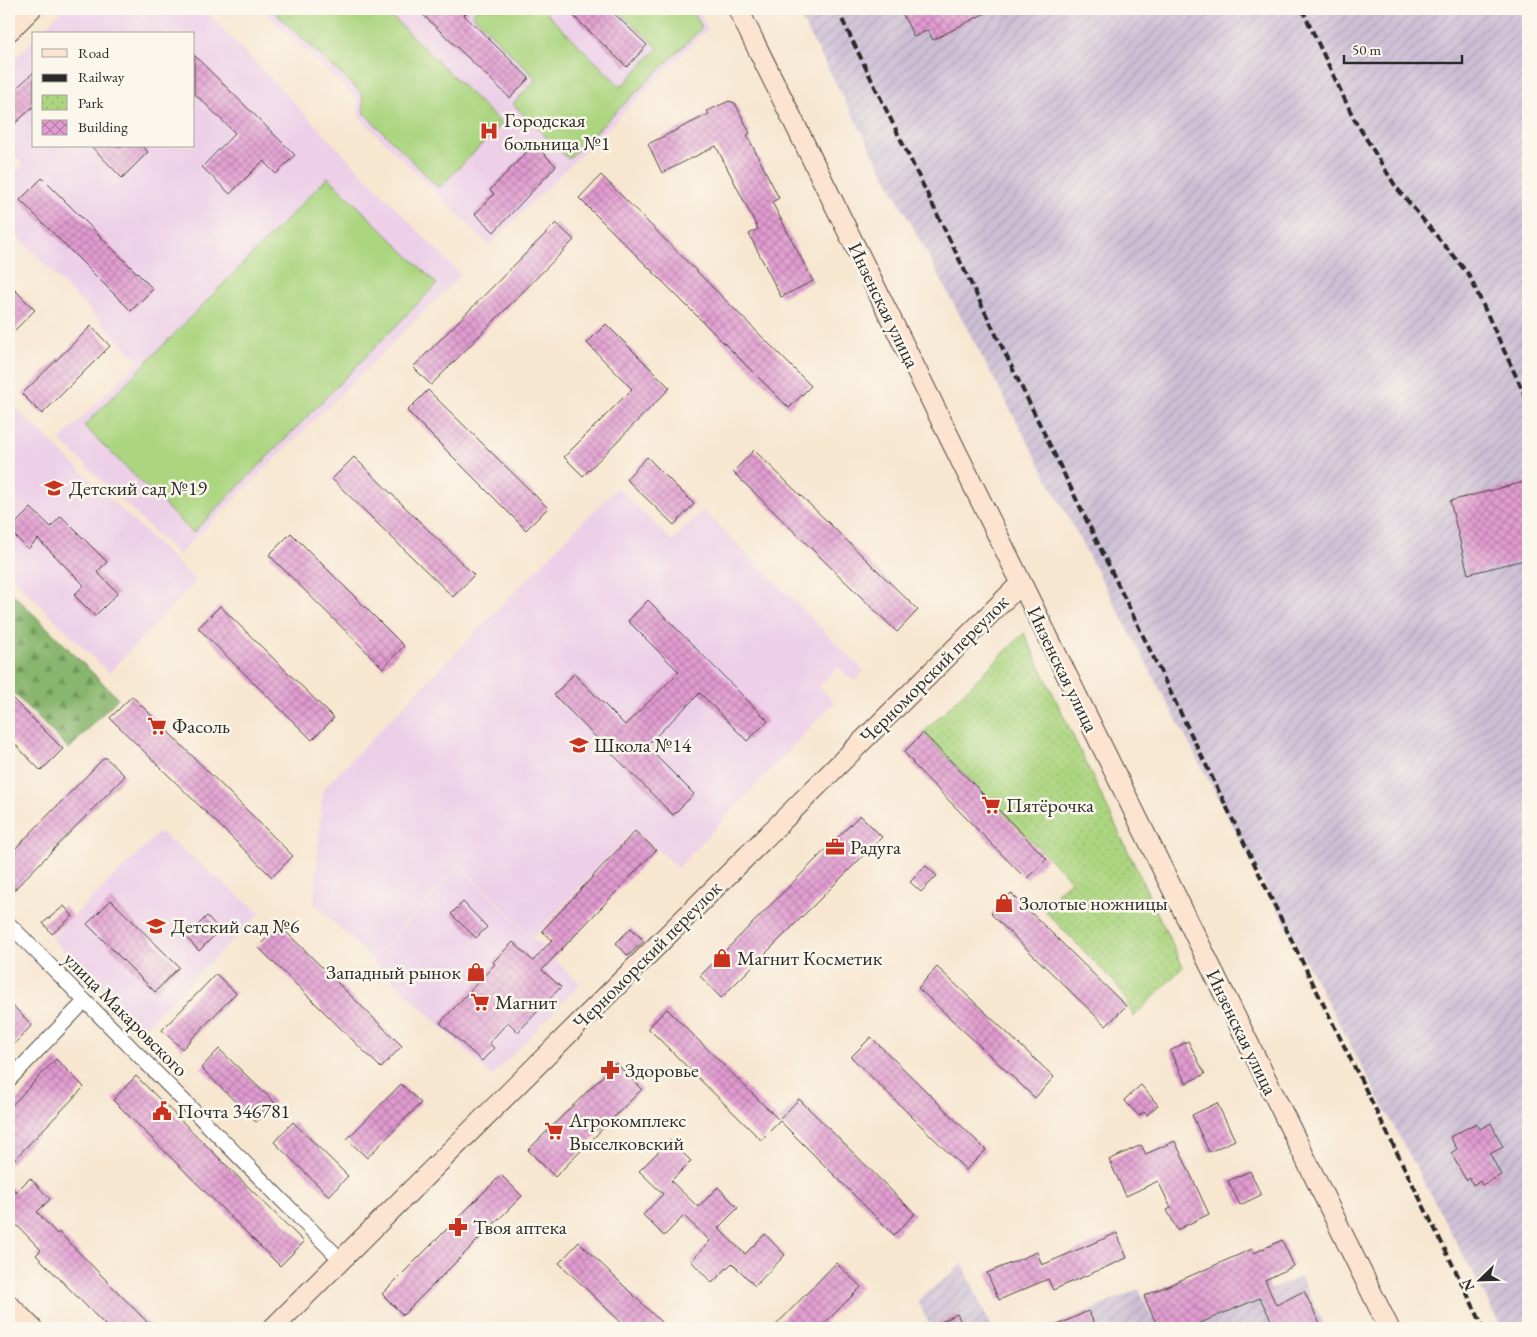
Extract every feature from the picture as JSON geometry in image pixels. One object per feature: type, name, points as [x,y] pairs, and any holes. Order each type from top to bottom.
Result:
[{"type":"street","points":[[9,31],[31,9]]},
{"type":"street","name":"Инзенская улица","points":[[738,9],[1389,1328]]},
{"type":"street","name":"Черноморский переулок","points":[[273,1328],[1021,583]]},
{"type":"street","name":"улица Макаровского","points":[[9,924],[341,1260]]},
{"type":"street","points":[[9,1080],[85,1001]]},
{"type":"street","points":[[9,1305],[32,1328]]},
{"type":"shaded area","points":[[63,9],[203,9],[461,275],[178,555],[60,440],[139,361],[9,228],[9,178],[23,164],[9,150],[9,65],[32,41],[32,148],[195,148],[195,32],[41,32]]},
{"type":"shaded area","name":"Городская больница №1","points":[[261,9],[698,9],[708,29],[489,245],[358,116],[358,100]]},
{"type":"shaded area","points":[[796,9],[1528,9],[1528,1328],[1502,1328]]},
{"type":"shaded area","name":"Детский сад №19","points":[[9,402],[196,581],[109,673],[9,574]]},
{"type":"shaded area","name":"Школа №14","points":[[617,487],[672,541],[703,510],[864,671],[854,681],[838,667],[819,686],[834,702],[678,868],[635,829],[533,937],[460,865],[372,959],[314,903],[323,789]]},
{"type":"shaded area","name":"Детский сад №6","points":[[160,832],[260,913],[142,1029],[51,938]]},
{"type":"shaded area","name":"Западный рынок","points":[[460,867],[580,984],[492,1076],[372,960]]},
{"type":"shaded area","points":[[963,1264],[991,1328],[931,1328],[917,1301]]},
{"type":"shaded area","points":[[1260,1268],[1271,1289],[1301,1277],[1325,1328],[1049,1328],[1139,1289],[1151,1316]]},
{"type":"green space","points":[[271,9],[384,9],[502,124],[439,188],[364,113],[362,94]]},
{"type":"green space","points":[[477,9],[542,9],[621,87],[658,48],[616,9],[692,9],[702,28],[568,159],[513,104],[536,79],[472,14]]},
{"type":"green space","points":[[328,177],[437,284],[193,533],[84,426]]},
{"type":"green space","points":[[9,590],[118,698],[69,749],[9,689]]},
{"type":"green space","points":[[1024,633],[1183,967],[1134,1017],[1119,987],[1042,908],[1071,880],[923,733]]},
{"type":"building","points":[[417,9],[470,9],[464,15],[529,78],[510,98]]},
{"type":"building","points":[[566,9],[609,9],[647,45],[627,67]]},
{"type":"building","points":[[900,9],[993,9],[933,40],[928,30],[914,37]]},
{"type":"building","points":[[195,56],[295,155],[276,174],[263,161],[230,194],[202,167],[235,133],[195,94]]},
{"type":"building","points":[[32,74],[32,108],[9,129],[9,95]]},
{"type":"building","points":[[729,101],[735,103],[750,133],[747,135],[779,198],[772,202],[813,281],[781,297],[749,234],[758,229],[716,146],[662,173],[648,144],[709,114],[707,111]]},
{"type":"building","points":[[534,144],[556,166],[494,232],[475,214],[494,194],[490,190]]},
{"type":"building","points":[[93,148],[144,148],[148,152],[122,178]]},
{"type":"building","points":[[601,175],[811,386],[789,408],[579,198]]},
{"type":"building","points":[[42,178],[153,289],[131,311],[20,200]]},
{"type":"building","points":[[556,223],[574,240],[431,385],[413,367]]},
{"type":"building","points":[[9,284],[35,310],[9,336]]},
{"type":"building","points":[[606,324],[670,388],[583,476],[564,457],[632,389],[587,343]]},
{"type":"building","points":[[91,326],[110,346],[42,414],[22,394]]},
{"type":"building","points":[[428,390],[548,508],[526,530],[407,411]]},
{"type":"building","points":[[754,450],[918,610],[897,632],[733,472]]},
{"type":"building","points":[[354,457],[474,575],[453,597],[332,479]]},
{"type":"building","points":[[647,457],[694,504],[674,525],[626,479]]},
{"type":"building","points":[[1528,481],[1528,559],[1468,574],[1450,501]]},
{"type":"building","points":[[31,508],[51,527],[61,516],[107,562],[97,572],[118,593],[95,616],[74,595],[84,585],[38,539],[28,549],[9,530]]},
{"type":"building","points":[[291,533],[404,646],[383,668],[269,555]]},
{"type":"building","points":[[648,600],[768,721],[747,741],[700,693],[646,746],[694,794],[673,815],[554,695],[574,674],[625,725],[679,672],[628,621]]},
{"type":"building","points":[[220,606],[334,718],[312,740],[198,628]]},
{"type":"building","points":[[9,695],[63,749],[41,771],[9,738]]},
{"type":"building","points":[[132,696],[293,856],[272,877],[110,718]]},
{"type":"building","points":[[923,733],[1047,859],[1026,879],[912,763],[904,752]]},
{"type":"building","points":[[105,757],[125,776],[9,895],[9,855]]},
{"type":"building","points":[[860,815],[882,837],[721,998],[700,976]]},
{"type":"building","points":[[635,831],[656,850],[542,970],[561,987],[518,1032],[508,1022],[489,1043],[494,1048],[482,1061],[440,1023],[513,942],[533,961],[552,940],[542,931]]},
{"type":"building","points":[[926,866],[937,876],[921,892],[910,882]]},
{"type":"building","points":[[1011,893],[1126,1006],[1106,1026],[991,914]]},
{"type":"building","points":[[111,900],[179,967],[155,992],[87,924]]},
{"type":"building","points":[[463,902],[487,927],[476,938],[451,914]]},
{"type":"building","points":[[64,906],[73,916],[52,934],[43,923]]},
{"type":"building","points":[[207,916],[220,930],[199,951],[186,937]]},
{"type":"building","points":[[279,925],[402,1046],[381,1068],[258,947]]},
{"type":"building","points":[[631,928],[644,941],[628,956],[616,943]]},
{"type":"building","points":[[937,967],[1054,1077],[1035,1098],[918,988]]},
{"type":"building","points":[[216,974],[236,993],[182,1049],[162,1030]]},
{"type":"building","points":[[9,1002],[32,1025],[9,1050]]},
{"type":"building","points":[[667,1009],[779,1120],[799,1099],[915,1214],[894,1235],[780,1121],[761,1140],[648,1028]]},
{"type":"building","points":[[871,1037],[986,1150],[966,1170],[851,1057]]},
{"type":"building","points":[[1188,1041],[1205,1074],[1186,1083],[1170,1051]]},
{"type":"building","points":[[219,1049],[275,1103],[256,1122],[201,1068]]},
{"type":"building","points":[[56,1059],[84,1087],[9,1165],[9,1108]]},
{"type":"building","points":[[616,1063],[642,1089],[555,1177],[528,1150]]},
{"type":"building","points":[[136,1076],[304,1242],[280,1266],[113,1100]]},
{"type":"building","points":[[401,1084],[421,1103],[367,1158],[347,1139]]},
{"type":"building","points":[[1141,1085],[1158,1105],[1147,1115],[1144,1112],[1139,1116],[1124,1100]]},
{"type":"building","points":[[1217,1103],[1235,1140],[1209,1152],[1192,1115]]},
{"type":"building","points":[[293,1122],[348,1176],[329,1196],[274,1142]]},
{"type":"building","points":[[1476,1123],[1480,1129],[1491,1123],[1503,1147],[1490,1154],[1501,1175],[1482,1185],[1480,1181],[1473,1185],[1470,1178],[1466,1180],[1451,1153],[1457,1149],[1450,1137]]},
{"type":"building","points":[[670,1140],[691,1161],[671,1181],[698,1207],[718,1187],[738,1208],[718,1228],[745,1254],[765,1234],[785,1255],[755,1286],[732,1263],[712,1283],[691,1261],[710,1241],[684,1216],[664,1236],[643,1215],[663,1194],[639,1171]]},
{"type":"building","points":[[1175,1141],[1209,1214],[1177,1230],[1167,1210],[1171,1208],[1158,1181],[1126,1196],[1109,1160],[1141,1145],[1146,1154]]},
{"type":"building","points":[[1250,1171],[1261,1195],[1240,1205],[1228,1181]]},
{"type":"building","points":[[501,1175],[522,1196],[403,1315],[382,1294]]},
{"type":"building","points":[[30,1178],[50,1199],[37,1212],[153,1328],[108,1328],[36,1255],[41,1250],[9,1217],[9,1185],[16,1192]]},
{"type":"building","points":[[1117,1233],[1127,1258],[1053,1290],[1048,1279],[999,1300],[987,1273],[1037,1252],[1042,1265]]},
{"type":"building","points":[[1282,1240],[1294,1266],[1265,1280],[1276,1305],[1304,1291],[1322,1328],[1275,1328],[1260,1298],[1188,1328],[1158,1328],[1144,1296],[1252,1249],[1254,1253]]},
{"type":"building","points":[[579,1242],[667,1328],[627,1328],[559,1263]]},
{"type":"building","points":[[836,1263],[861,1287],[820,1328],[773,1328]]},
{"type":"building","points":[[1088,1311],[1097,1328],[1051,1328]]},
{"type":"building","points":[[957,1314],[964,1328],[929,1328]]},
{"type":"railway","points":[[837,9],[1291,939],[1484,1328]]},
{"type":"railway","points":[[1302,9],[1354,119],[1396,187],[1469,275],[1528,402]]},
{"type":"place","name":"Городская больница №1","points":[[489,131]]},
{"type":"place","name":"Детский сад №19","points":[[54,488]]},
{"type":"place","name":"Фасоль","points":[[157,726]]},
{"type":"place","name":"Школа №14","points":[[579,745]]},
{"type":"place","name":"Пятёрочка","points":[[991,805]]},
{"type":"place","name":"Радуга","points":[[835,847]]},
{"type":"place","name":"Золотые ножницы","points":[[1004,903]]},
{"type":"place","name":"Детский сад №6","points":[[156,926]]},
{"type":"place","name":"Магнит Косметик","points":[[722,958]]},
{"type":"place","name":"Западный рынок","points":[[476,972]]},
{"type":"place","name":"Магнит","points":[[480,1002]]},
{"type":"place","name":"Здоровье","points":[[610,1070]]},
{"type":"place","name":"Почта 346781","points":[[162,1111]]},
{"type":"place","name":"Агрокомплекс Выселковский","points":[[554,1131]]},
{"type":"place","name":"Твоя аптека","points":[[458,1227]]}]
